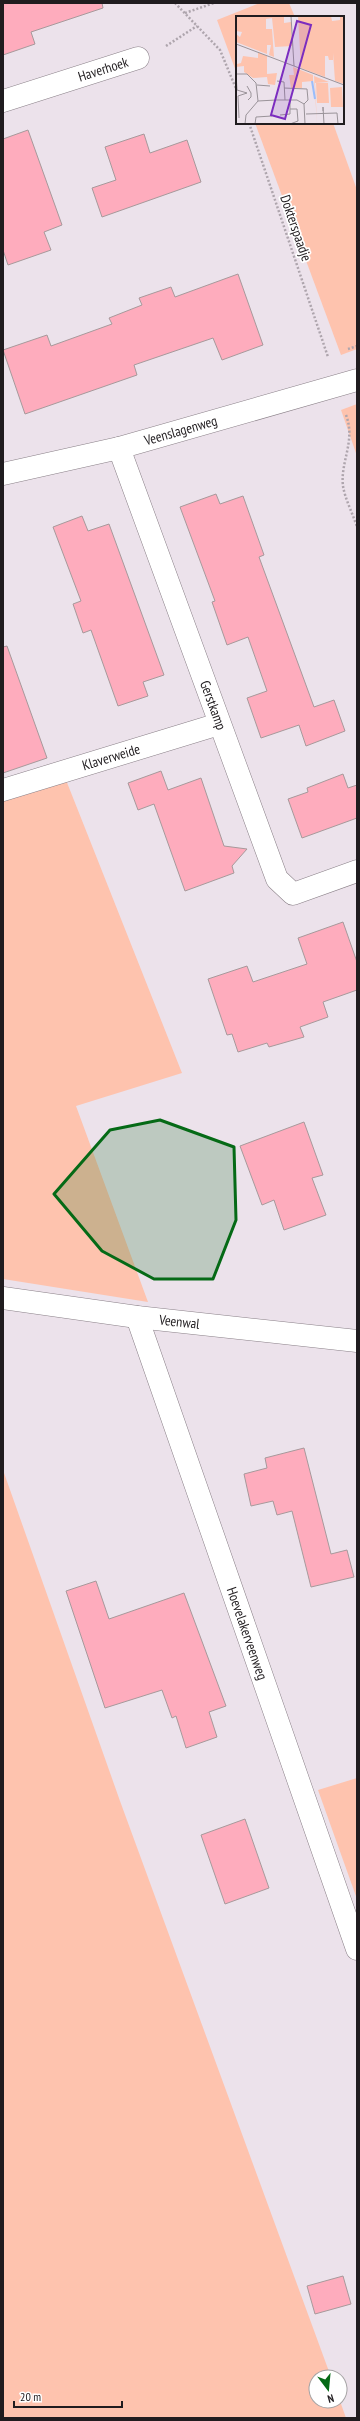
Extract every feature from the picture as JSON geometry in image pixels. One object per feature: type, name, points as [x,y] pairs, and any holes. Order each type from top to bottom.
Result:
[{"type":"street","name":"Haverhoek","points":[[3,101],[138,58]]},
{"type":"street","name":"Veenslagenweg","points":[[4,471],[119,448],[357,380]]},
{"type":"street","name":"Gerstkamp","points":[[119,448],[277,879],[293,894],[357,871]]},
{"type":"street","name":"Klaverweide","points":[[3,790],[219,724]]},
{"type":"street","name":"Veenwal","points":[[3,1298],[137,1317],[357,1341]]},
{"type":"street","name":"Hoevelakerveenweg","points":[[137,1317],[357,1949]]},
{"type":"path","points":[[175,3],[220,50],[236,89]]},
{"type":"path","points":[[185,13],[214,3]]},
{"type":"path","name":"Haverhoek","points":[[138,58],[173,43],[197,26]]},
{"type":"path","name":"Dokterspaadje","points":[[249,124],[323,339]]},
{"type":"path","points":[[349,424],[349,448],[343,486],[357,527]]},
{"type":"highlighted area","points":[[160,1120],[234,1147],[236,1220],[213,1279],[154,1279],[102,1251],[54,1194],[110,1130]]},
{"type":"shaded area","points":[[260,3],[289,3],[295,16],[236,16],[236,71],[217,20]]},
{"type":"shaded area","points":[[255,124],[333,124],[357,190],[357,349],[341,355]]},
{"type":"shaded area","points":[[357,404],[357,456],[341,410]]},
{"type":"shaded area","points":[[64,775],[182,1073],[76,1106],[148,1302],[3,1279],[3,795]]},
{"type":"shaded area","points":[[3,1470],[120,1801],[328,2369],[308,2369],[308,2409],[343,2409],[346,2418],[3,2418]]},
{"type":"shaded area","points":[[357,1778],[357,1899],[318,1790]]},
{"type":"building","points":[[3,3],[102,3],[103,8],[31,32],[35,44],[3,55]]},
{"type":"building","points":[[28,130],[62,225],[44,232],[51,250],[8,265],[3,250],[3,139]]},
{"type":"building","points":[[144,134],[150,153],[187,140],[201,182],[102,217],[92,188],[116,180],[105,147]]},
{"type":"building","points":[[238,274],[263,345],[222,360],[213,338],[134,365],[137,375],[25,414],[3,350],[47,335],[51,346],[112,324],[109,318],[142,305],[139,298],[171,287],[175,297]]},
{"type":"building","points":[[216,494],[220,504],[243,496],[264,555],[259,557],[314,707],[334,700],[345,731],[306,746],[299,725],[261,738],[247,698],[267,691],[248,637],[227,645],[212,602],[215,601],[180,507]]},
{"type":"building","points":[[82,516],[88,531],[109,524],[164,675],[143,682],[148,696],[118,706],[91,630],[83,633],[73,604],[81,601],[53,527]]},
{"type":"building","points":[[7,646],[47,758],[3,773],[3,647]]},
{"type":"building","points":[[161,771],[168,790],[201,778],[224,846],[247,849],[232,866],[234,873],[185,891],[154,804],[138,810],[128,783]]},
{"type":"building","points":[[343,774],[348,788],[357,785],[357,818],[302,838],[288,799],[308,792],[307,788]]},
{"type":"building","points":[[343,922],[357,962],[357,990],[323,1002],[328,1017],[300,1027],[304,1037],[269,1047],[267,1043],[238,1052],[232,1034],[227,1035],[208,979],[247,966],[253,982],[307,964],[298,938]]},
{"type":"building","points":[[304,1122],[323,1175],[312,1178],[326,1215],[284,1230],[274,1200],[262,1205],[240,1146]]},
{"type":"building","points":[[304,1448],[331,1554],[347,1550],[354,1577],[311,1587],[292,1511],[277,1515],[273,1501],[251,1506],[244,1474],[267,1468],[265,1458]]},
{"type":"building","points":[[96,1581],[109,1619],[184,1593],[226,1706],[209,1712],[217,1737],[186,1748],[176,1716],[172,1718],[162,1690],[105,1708],[66,1591]]},
{"type":"building","points":[[245,1819],[269,1888],[225,1904],[201,1835]]},
{"type":"building","points":[[343,2276],[351,2304],[315,2314],[307,2286]]}]
